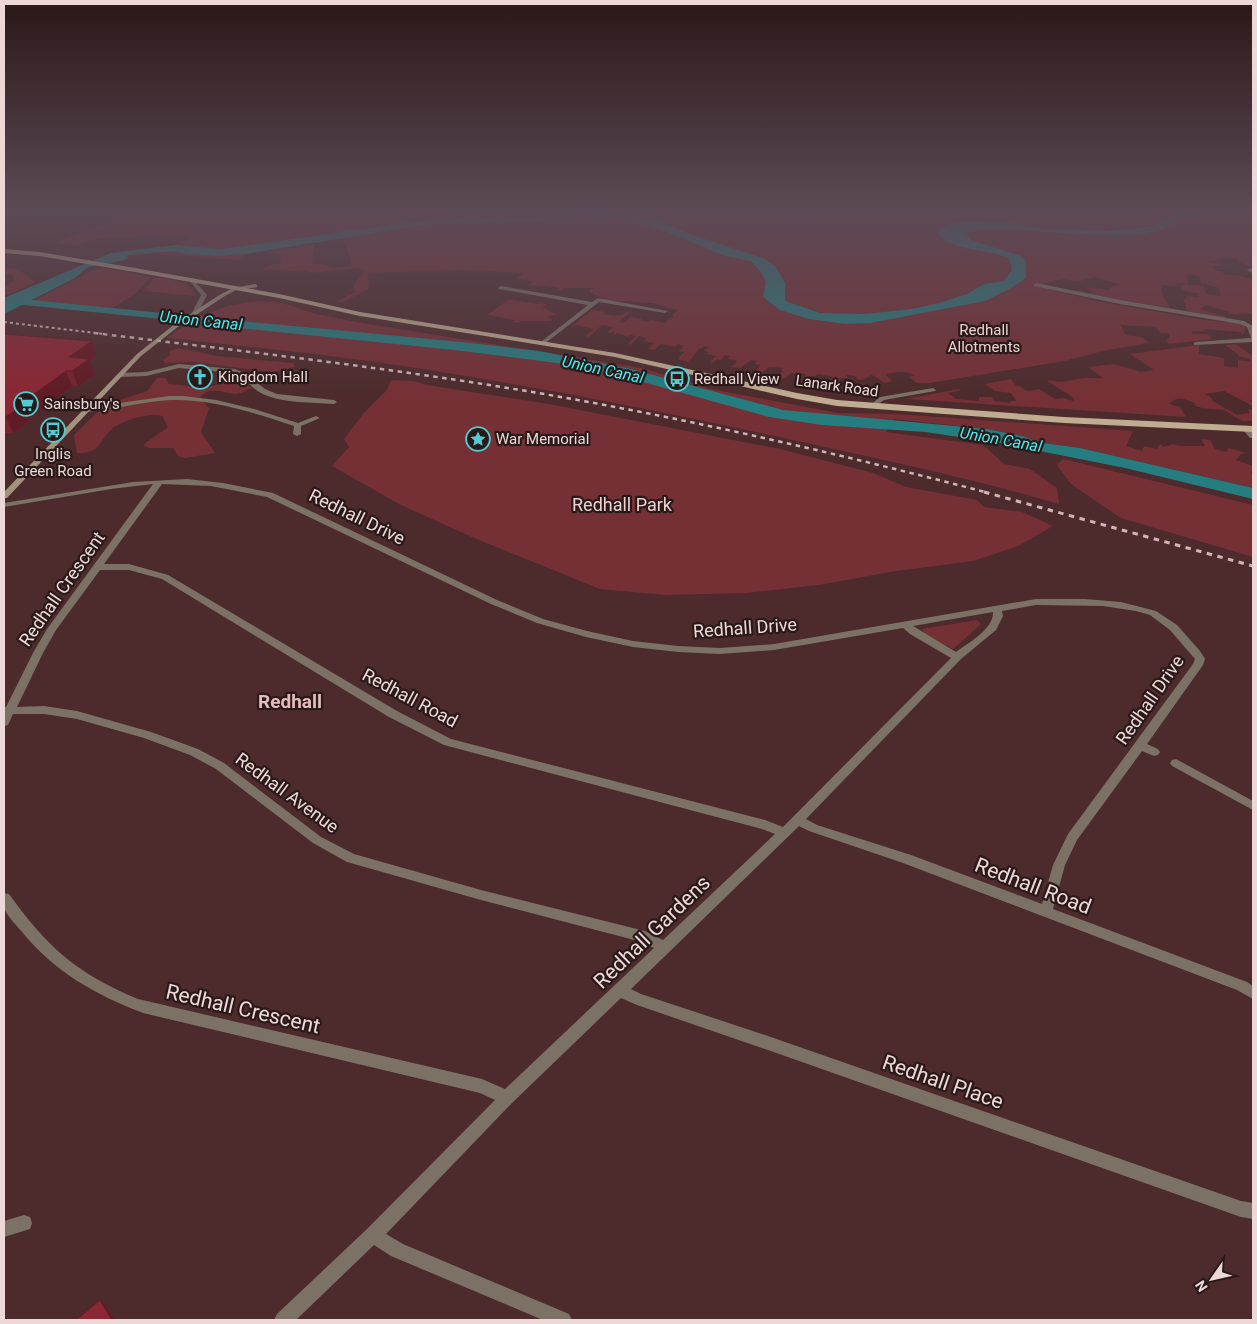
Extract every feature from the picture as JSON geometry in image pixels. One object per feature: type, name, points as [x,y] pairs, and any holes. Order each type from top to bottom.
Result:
[{"type":"main road","name":"Lanark Road","points":[[156,274],[235,289],[255,286],[288,290],[335,308]]},
{"type":"main road","name":"Lanark Road","points":[[175,274],[391,319],[624,356],[797,396],[872,406],[1251,431]]},
{"type":"street","points":[[192,280],[204,294],[195,313]]},
{"type":"street","points":[[1036,285],[1120,302],[1242,322],[1250,326],[1253,339],[1196,344]]},
{"type":"street","points":[[195,313],[243,287]]},
{"type":"street","points":[[502,288],[593,304]]},
{"type":"street","points":[[4,496],[85,410],[158,339],[195,313],[235,289]]},
{"type":"street","points":[[544,342],[598,300],[652,307],[665,311]]},
{"type":"street","points":[[120,375],[138,375],[180,366],[235,371],[243,373],[254,386],[268,393],[289,398],[334,402]]},
{"type":"street","points":[[872,406],[882,398],[933,390]]},
{"type":"street","points":[[85,410],[172,398],[201,400],[274,416],[298,424],[316,418]]},
{"type":"street","points":[[297,434],[298,424]]},
{"type":"street","name":"Redhall Drive","points":[[4,505],[159,482],[213,483],[242,487],[270,494],[494,602],[540,621],[586,634],[633,644],[678,649],[720,651],[774,647],[1036,602],[1076,602],[1131,606],[1144,609],[1165,620],[1197,653],[1200,659],[1192,675],[1072,836],[1059,865],[1046,912]]},
{"type":"street","name":"Redhall Crescent","points":[[4,722],[7,710],[52,629],[159,482]]},
{"type":"street","name":"Redhall Road","points":[[98,567],[129,567],[148,570],[165,576],[393,714],[448,742],[644,792],[765,825],[784,833]]},
{"type":"street","name":"Redhall Gardens","points":[[283,1320],[373,1235],[507,1098],[798,820],[957,657],[992,628],[998,616],[997,609]]},
{"type":"street","points":[[905,624],[913,632],[957,657]]},
{"type":"street","name":"Redhall Avenue","points":[[7,710],[44,710],[77,714],[147,735],[194,752],[220,766],[317,840],[351,858],[645,937],[664,947]]},
{"type":"street","points":[[1140,746],[1154,752]]},
{"type":"street","points":[[1176,762],[1253,806]]},
{"type":"street","name":"Redhall Road","points":[[798,820],[812,828],[907,859],[1242,986],[1253,993]]},
{"type":"street","name":"Redhall Crescent","points":[[4,898],[25,927],[69,970],[108,993],[143,1007],[482,1086],[507,1098]]},
{"type":"street","name":"Redhall Place","points":[[620,990],[637,999],[1241,1209],[1253,1211]]},
{"type":"street","points":[[4,1230],[24,1222]]},
{"type":"street","points":[[373,1235],[398,1250],[563,1320]]},
{"type":"green space","points":[[6,274],[24,274],[35,282],[11,294],[4,295],[4,287],[13,281],[13,276]]},
{"type":"green space","points":[[86,274],[134,274],[151,277],[135,294],[112,308],[35,300]]},
{"type":"green space","points":[[363,274],[368,274],[369,289],[343,302],[335,302],[356,292],[353,286]]},
{"type":"green space","name":"Redhall Allotments","points":[[524,274],[1224,274],[1237,275],[1253,280],[1253,315],[1231,314],[1206,305],[1200,309],[1224,316],[1227,319],[1187,312],[1184,299],[1186,299],[1186,296],[1198,297],[1197,293],[1182,291],[1181,284],[1204,286],[1206,294],[1221,296],[1219,288],[1201,283],[1199,276],[1186,274],[1188,284],[1177,283],[1177,286],[1161,285],[1163,296],[1170,308],[1075,292],[1080,290],[1089,293],[1093,291],[1085,288],[1109,290],[1111,289],[1109,288],[1119,284],[1095,277],[1075,282],[1064,278],[1036,286],[1097,301],[1204,320],[1238,323],[1246,327],[1243,335],[1240,332],[1204,329],[1205,331],[1191,331],[1193,334],[1207,334],[1213,339],[1168,344],[1169,333],[1160,333],[1156,327],[1120,325],[1126,335],[1142,337],[1149,343],[1107,350],[1064,361],[930,383],[917,383],[909,377],[914,376],[911,374],[900,372],[885,374],[892,381],[885,383],[872,375],[862,380],[857,379],[856,376],[847,375],[847,378],[839,378],[840,388],[825,387],[833,377],[818,374],[811,376],[802,383],[799,382],[807,374],[791,373],[784,379],[777,377],[783,371],[781,370],[783,368],[769,367],[762,373],[755,371],[761,365],[755,364],[757,361],[751,360],[740,368],[731,367],[738,361],[728,359],[730,356],[725,355],[721,360],[717,359],[713,363],[710,362],[716,356],[707,354],[709,352],[704,351],[709,347],[705,346],[699,349],[688,362],[678,359],[684,352],[679,351],[684,346],[678,344],[675,347],[661,344],[654,350],[648,349],[654,343],[644,341],[647,338],[639,336],[630,345],[628,344],[636,336],[630,335],[628,337],[617,333],[607,340],[614,335],[614,332],[607,333],[613,327],[602,325],[589,337],[586,336],[594,329],[576,325],[569,328],[593,310],[605,312],[603,314],[609,315],[613,313],[611,315],[620,315],[631,311],[619,322],[623,323],[631,317],[642,319],[641,321],[648,322],[651,320],[665,323],[670,318],[675,318],[672,316],[678,310],[654,304],[619,301],[596,296],[590,292],[590,289],[594,288],[563,288],[562,291],[556,290],[559,288],[555,287],[530,286],[532,282],[517,278]]},
{"type":"green space","points":[[155,277],[185,284],[196,296],[143,291]]},
{"type":"green space","points":[[509,299],[537,304],[543,303],[546,305],[542,307],[558,315],[551,315],[547,318],[551,319],[551,321],[521,321],[520,323],[513,322],[515,320],[487,315]]},
{"type":"green space","points":[[261,301],[282,303],[316,314],[362,323],[642,368],[711,389],[838,413],[896,414],[1133,431],[1126,446],[1142,451],[1144,446],[1157,449],[1160,444],[1163,447],[1173,444],[1179,446],[1205,446],[1201,439],[1210,440],[1215,449],[1226,452],[1229,448],[1246,453],[1241,454],[1236,460],[1253,466],[1251,473],[1253,474],[1253,488],[1080,448],[1036,442],[1026,437],[987,429],[894,419],[886,432],[983,445],[1004,464],[1030,469],[1057,488],[1059,504],[994,486],[896,463],[702,421],[560,393],[385,363],[167,338],[211,312],[234,305]]},
{"type":"green space","points":[[1235,344],[1253,356],[1253,400],[1250,401],[1253,403],[1253,406],[1224,391],[1205,394],[1213,399],[1211,400],[1237,415],[1250,413],[1248,409],[1253,410],[1253,421],[1242,421],[1224,410],[1202,408],[1194,405],[1195,403],[1182,399],[1176,399],[1169,404],[1180,407],[1186,417],[906,399],[959,389],[961,390],[948,393],[956,399],[979,401],[979,397],[992,397],[994,401],[1011,403],[1010,401],[1016,401],[1011,393],[995,391],[985,384],[1011,379],[1016,386],[1027,391],[1039,389],[1055,399],[1064,398],[1073,401],[1074,399],[1071,396],[1047,381],[1064,382],[1086,378],[1103,378],[1088,367],[1114,364],[1141,372],[1154,370],[1130,354],[1199,345],[1199,354],[1224,358],[1224,366],[1238,368],[1238,360],[1250,362],[1250,359],[1238,356],[1238,354],[1225,345]]},
{"type":"green space","points":[[179,348],[217,356],[293,363],[295,367],[272,372],[194,362],[164,363],[163,360],[170,355],[170,351]]},
{"type":"green space","points":[[157,378],[165,378],[169,384],[196,387],[207,387],[236,380],[252,388],[236,394],[208,391],[200,398],[209,408],[201,432],[215,453],[185,458],[178,456],[173,448],[149,448],[143,445],[168,427],[162,416],[151,415],[123,422],[113,428],[95,449],[85,453],[77,453],[74,435],[105,405],[147,391]]},
{"type":"green space","name":"Redhall Park","points":[[391,380],[414,381],[427,385],[549,404],[780,449],[873,473],[906,487],[977,500],[984,507],[1022,512],[1053,526],[1018,546],[973,561],[896,571],[819,585],[746,593],[665,595],[600,589],[472,537],[399,504],[332,466],[349,447],[344,439],[363,414],[386,391]]},
{"type":"green space","points":[[1063,459],[1253,505],[1253,557],[1121,518],[1071,484],[1057,465]]},
{"type":"green space","points":[[977,620],[981,624],[953,649],[925,634],[922,629]]},
{"type":"water","points":[[62,274],[80,274],[4,314],[4,298]]},
{"type":"water","points":[[762,274],[780,274],[785,283],[785,301],[820,313],[865,314],[912,309],[939,303],[967,294],[984,284],[1004,281],[1009,274],[1026,274],[1026,278],[985,301],[870,323],[845,324],[809,319],[780,310],[763,297],[766,282]]},
{"type":"water","points":[[220,319],[539,351],[631,369],[783,410],[987,429],[1026,437],[1036,442],[1080,448],[1253,488],[1253,499],[1125,468],[1000,443],[925,432],[822,425],[769,417],[625,377],[557,363],[454,350],[212,325],[206,320]]},
{"type":"building","name":"Sainsbury's","points":[[4,334],[92,341],[69,357],[89,359],[72,371],[66,371],[4,417]]},
{"type":"building","points":[[100,1300],[112,1320],[76,1320]]},
{"type":"waterway","name":"Union Canal","points":[[4,300],[231,323]]},
{"type":"railway","points":[[4,322],[104,334]]},
{"type":"railway","points":[[94,333],[372,368],[595,403],[765,438],[989,493]]},
{"type":"railway","points":[[984,492],[1253,566]]},
{"type":"place","name":"Kingdom Hall","points":[[200,377]]},
{"type":"place","name":"Redhall View","points":[[677,379]]},
{"type":"place","name":"Sainsbury's","points":[[26,404]]},
{"type":"place","name":"Inglis Green Road","points":[[53,430]]},
{"type":"place","name":"War Memorial","points":[[478,439]]},
{"type":"district","name":"Redhall","points":[[290,701]]}]
